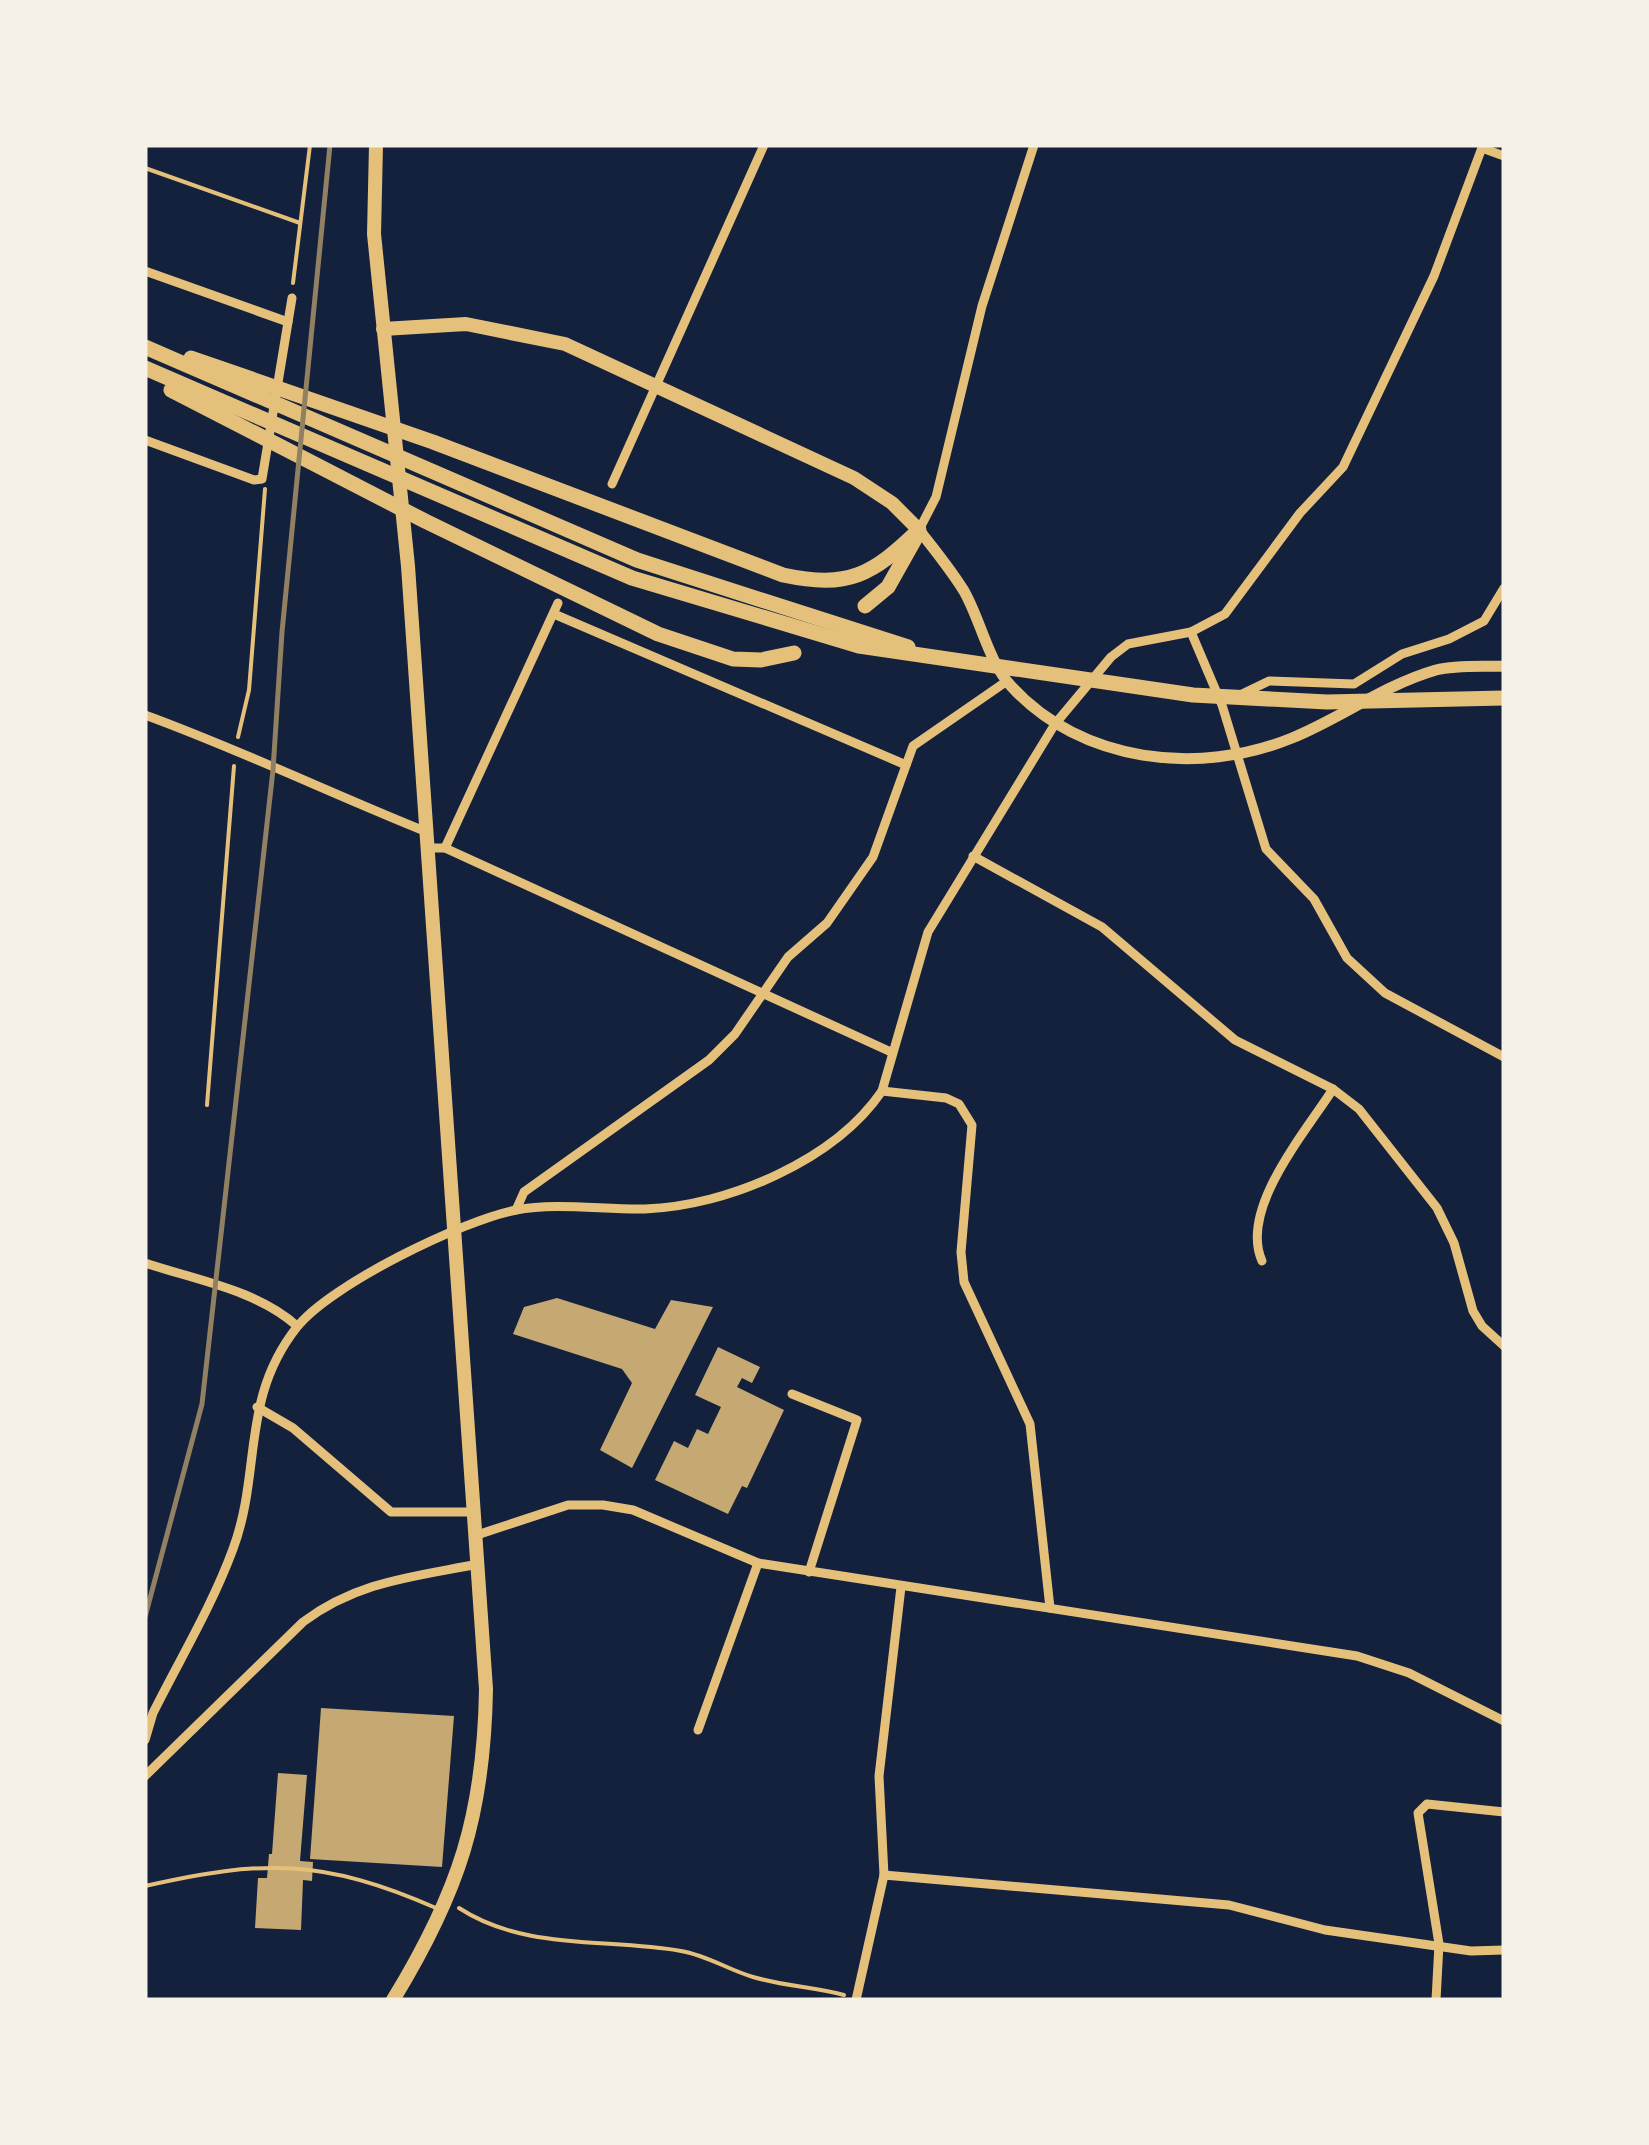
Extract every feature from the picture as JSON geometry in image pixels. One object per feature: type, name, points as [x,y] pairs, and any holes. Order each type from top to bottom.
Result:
[{"type":"highway","points":[[376,145],[374,234],[408,566],[479,1564],[485,1739],[474,1826],[443,1905],[393,2000]]},
{"type":"highway","points":[[383,329],[466,324],[517,331],[565,344],[854,478],[892,503],[919,530]]},
{"type":"highway","points":[[145,344],[268,411],[432,492],[632,578],[789,619]]},
{"type":"highway","points":[[145,368],[425,472],[859,646],[1193,695],[1326,702],[1504,698]]},
{"type":"highway","points":[[145,378],[268,411],[433,442],[783,575],[814,582],[843,581],[865,574],[919,530]]},
{"type":"highway","points":[[268,411],[424,521],[706,652],[761,660],[794,653]]},
{"type":"highway","points":[[865,606],[888,587],[904,564],[919,530]]},
{"type":"street","points":[[612,484],[764,145]]},
{"type":"street","points":[[1034,145],[978,322],[936,497],[919,530],[964,592],[1007,681],[1030,706],[1056,724],[1099,744],[1142,756],[1188,760],[1237,755],[1292,738],[1393,685],[1440,669],[1504,666]]},
{"type":"street","points":[[145,1740],[149,1711],[233,1549],[248,1498],[256,1407],[262,1388],[298,1326],[354,1283],[455,1233],[516,1210],[650,1209],[718,1195],[787,1167],[833,1141],[867,1113],[882,1091],[890,1052],[928,932],[1056,724],[1111,657],[1128,644],[1192,632],[1225,614],[1300,514],[1344,467],[1434,276],[1482,147],[1504,156]]},
{"type":"street","points":[[145,271],[288,322]]},
{"type":"street","points":[[145,440],[254,480],[262,479],[292,298]]},
{"type":"street","points":[[1222,705],[1269,681],[1354,684],[1402,654],[1467,632],[1484,621],[1504,588]]},
{"type":"street","points":[[445,848],[556,608],[906,765]]},
{"type":"street","points":[[1192,632],[1222,705],[1266,849],[1314,899],[1347,958],[1385,993],[1504,1058]]},
{"type":"street","points":[[516,1210],[524,1192],[709,1060],[736,1034],[788,957],[828,922],[873,857],[913,746],[1007,681]]},
{"type":"street","points":[[145,715],[235,748],[273,770],[764,991],[890,1052]]},
{"type":"street","points":[[973,856],[1102,926],[1235,1040],[1332,1089],[1372,1122],[1437,1208],[1454,1243],[1473,1310],[1482,1326],[1504,1346]]},
{"type":"street","points":[[1262,1260],[1254,1238],[1267,1194],[1332,1089]]},
{"type":"street","points":[[882,1091],[946,1098],[959,1104],[972,1125],[961,1252],[964,1282],[1030,1424],[1050,1608]]},
{"type":"street","points":[[145,1263],[259,1300],[277,1308],[298,1326]]},
{"type":"street","points":[[792,1394],[857,1420],[808,1572]]},
{"type":"street","points":[[256,1407],[293,1428],[391,1512],[475,1512]]},
{"type":"street","points":[[477,1535],[568,1505],[633,1510],[758,1563],[1357,1656],[1409,1673],[1504,1721]]},
{"type":"street","points":[[698,1730],[758,1563]]},
{"type":"street","points":[[145,1776],[304,1622],[332,1600],[359,1588],[479,1564]]},
{"type":"street","points":[[857,1999],[884,1875],[878,1776],[901,1587]]},
{"type":"street","points":[[1436,2000],[1439,1944],[1418,1812],[1427,1804],[1504,1812]]},
{"type":"street","points":[[884,1875],[1230,1905],[1325,1930],[1471,1951],[1504,1950]]},
{"type":"lane","points":[[145,1886],[256,1865],[347,1875],[443,1905]]},
{"type":"path","points":[[292,298],[310,145]]},
{"type":"path","points":[[145,168],[300,223]]},
{"type":"path","points":[[207,1106],[235,748],[249,690],[268,498],[262,479]]},
{"type":"path","points":[[443,1905],[487,1926],[524,1937],[585,1939],[629,1948],[682,1951],[756,1978],[857,1999]]},
{"type":"building","points":[[557,1298],[655,1329],[671,1300],[713,1307],[632,1468],[600,1450],[632,1383],[622,1369],[513,1334],[524,1307]]},
{"type":"building","points":[[718,1347],[760,1367],[752,1383],[742,1378],[737,1387],[784,1410],[747,1488],[742,1486],[728,1514],[655,1480],[674,1441],[688,1448],[697,1429],[708,1434],[721,1407],[695,1395]]},
{"type":"building","points":[[321,1708],[454,1716],[442,1867],[310,1859]]},
{"type":"building","points":[[278,1773],[307,1775],[300,1861],[313,1862],[312,1881],[303,1880],[301,1930],[255,1928],[258,1878],[267,1878],[272,1854]]},
{"type":"railway","points":[[145,1617],[202,1404],[273,770],[282,632],[330,145]]}]
